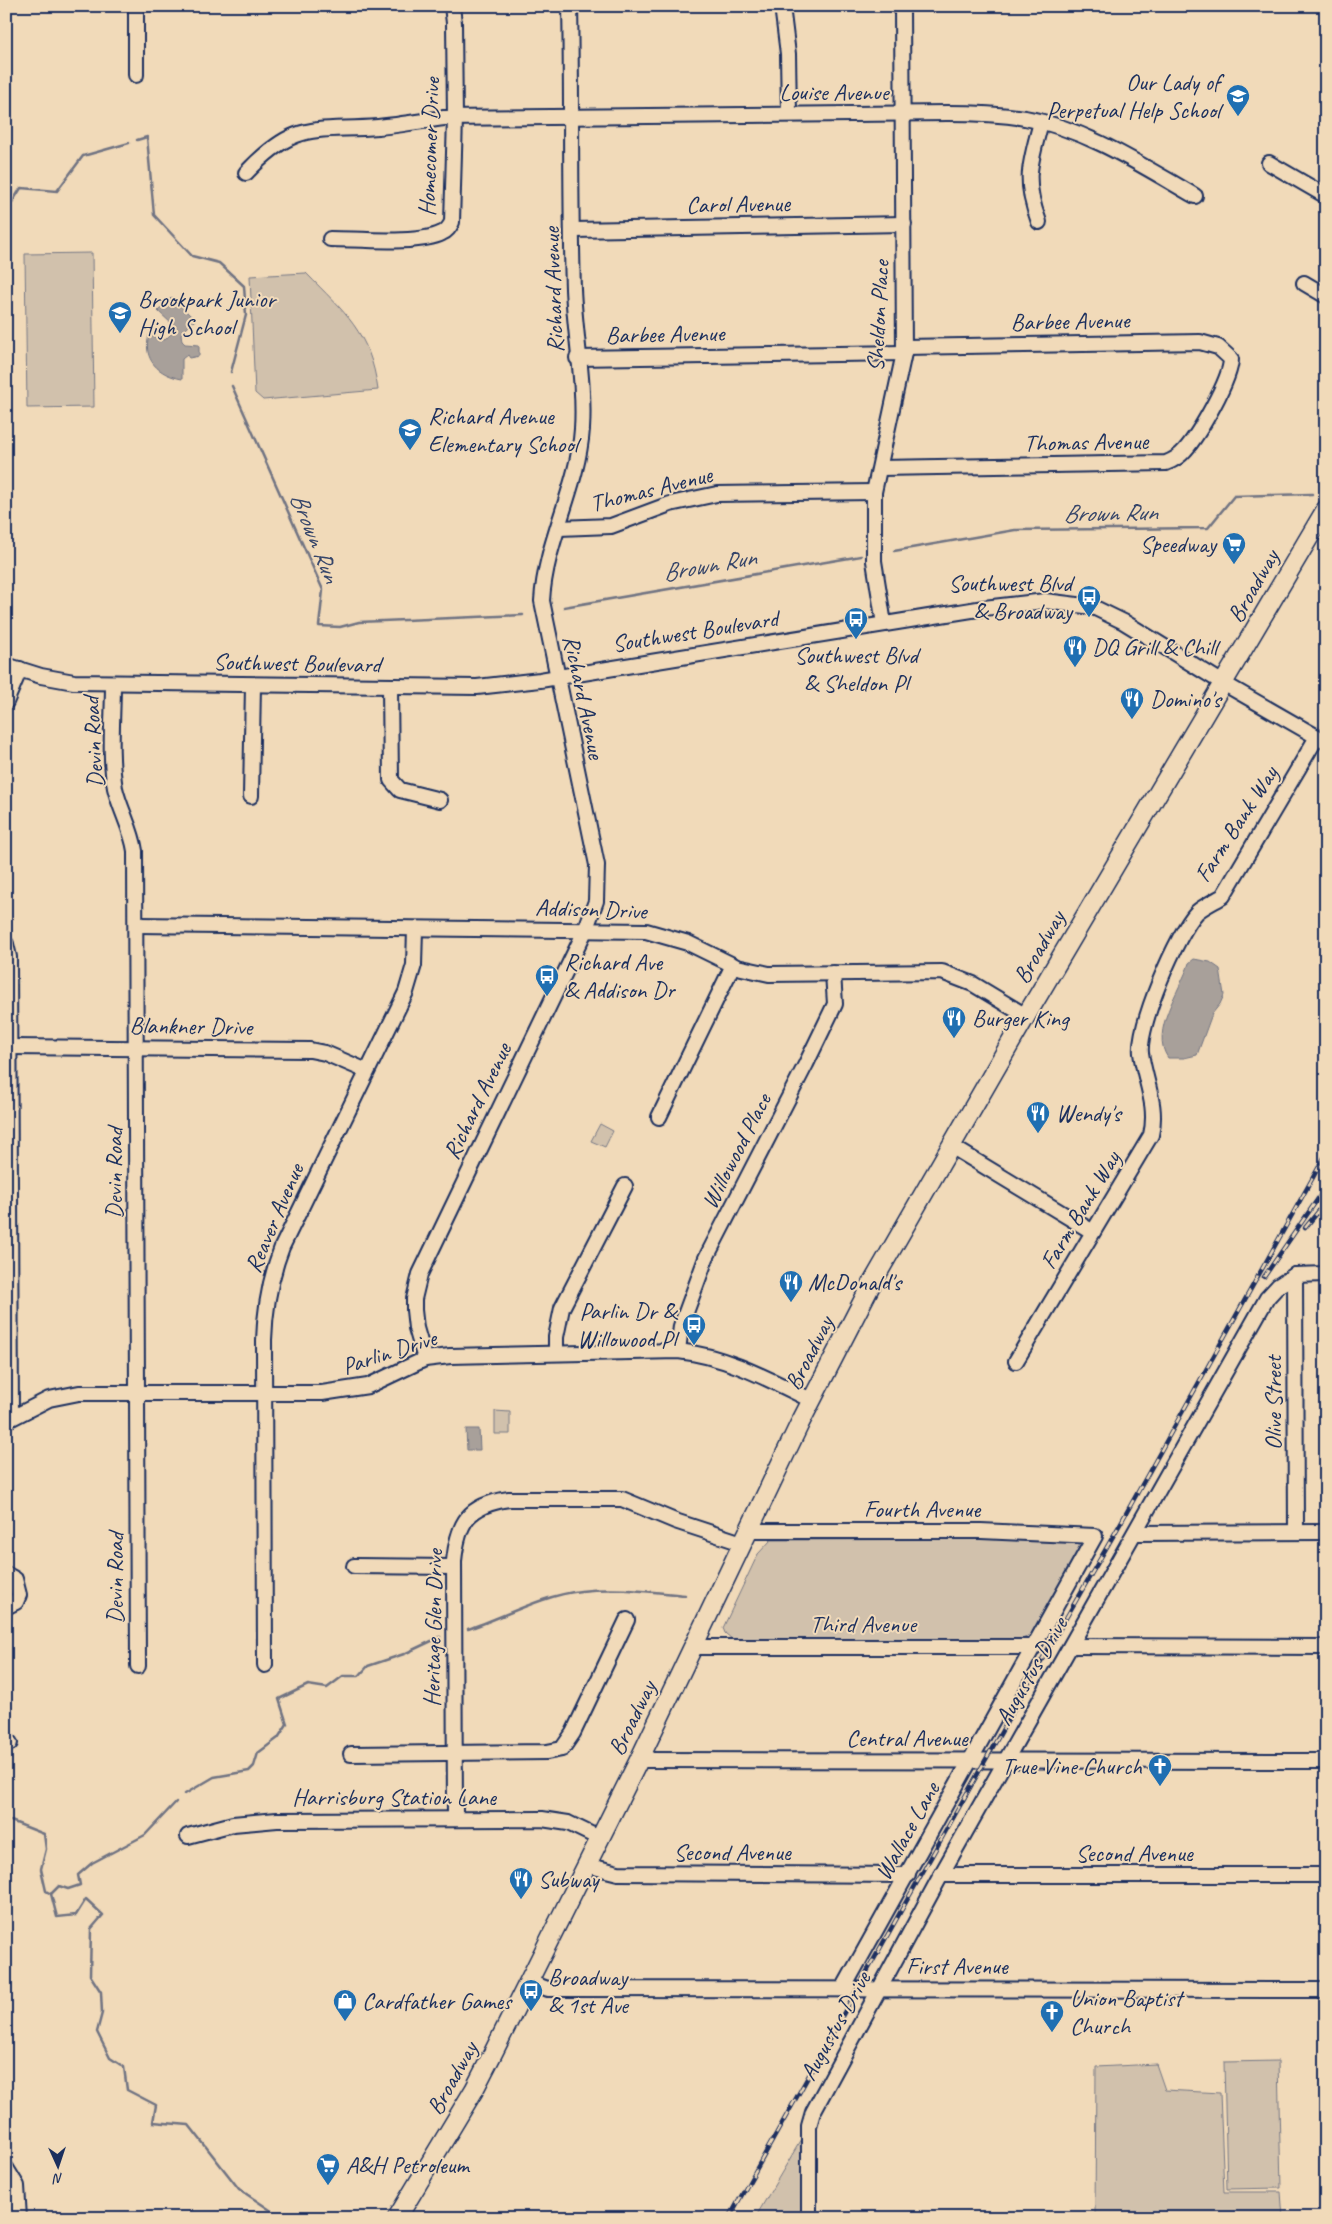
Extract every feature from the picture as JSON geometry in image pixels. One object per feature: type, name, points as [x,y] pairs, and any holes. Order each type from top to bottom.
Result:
[{"type":"main road","name":"Broadway","points":[[397,2218],[474,2090],[639,1760],[811,1400],[871,1285],[1026,1016],[1326,509]]},
{"type":"street","points":[[136,6],[136,75]]},
{"type":"street","name":"Homecomer Drive","points":[[330,240],[432,237],[449,229],[454,214],[455,118],[454,23],[452,6]]},
{"type":"street","name":"Richard Avenue","points":[[425,1360],[416,1328],[414,1310],[414,1299],[423,1265],[585,931],[596,901],[598,876],[542,601],[542,587],[575,475],[581,444],[583,411],[573,289],[570,6]]},
{"type":"street","points":[[782,6],[788,54],[789,114]]},
{"type":"street","name":"Sheldon Place","points":[[884,624],[874,561],[874,492],[904,350],[902,6]]},
{"type":"street","name":"Louise Avenue","points":[[246,173],[276,146],[306,130],[326,127],[380,127],[455,118],[985,114],[1041,122],[1100,143],[1195,196]]},
{"type":"street","points":[[1039,222],[1029,188],[1030,164],[1041,122]]},
{"type":"street","points":[[1268,163],[1326,196]]},
{"type":"street","name":"Carol Avenue","points":[[573,230],[904,224]]},
{"type":"street","points":[[1304,283],[1326,296]]},
{"type":"street","name":"Barbee Avenue","points":[[578,358],[1200,342],[1218,347],[1231,359]]},
{"type":"street","name":"Thomas Avenue","points":[[880,468],[1166,463],[1180,456],[1191,442],[1230,372],[1231,359]]},
{"type":"street","name":"Thomas Avenue","points":[[559,528],[611,526],[670,504],[717,494],[874,492]]},
{"type":"street","name":"Southwest Boulevard","points":[[6,665],[58,680],[113,683],[477,687],[557,677],[1035,601],[1083,605],[1124,622],[1223,683],[1321,739]]},
{"type":"street","points":[[6,702],[20,669]]},
{"type":"street","name":"Devin Road","points":[[113,683],[113,773],[116,790],[134,840],[136,925],[138,1666]]},
{"type":"street","points":[[251,796],[253,685]]},
{"type":"street","points":[[390,686],[391,780],[400,790],[440,800]]},
{"type":"street","name":"Farm Bank Way","points":[[1016,1361],[1151,1135],[1154,1114],[1141,1041],[1167,964],[1188,924],[1198,912],[1223,896],[1321,739]]},
{"type":"street","name":"Addison Drive","points":[[136,925],[646,932],[668,936],[733,965],[769,974],[942,972],[973,984],[1026,1016]]},
{"type":"street","name":"Reaver Avenue","points":[[265,1665],[265,1308],[271,1277],[282,1247],[411,977],[414,965],[415,929]]},
{"type":"street","points":[[6,944],[9,957],[10,1047],[8,1167],[9,1420]]},
{"type":"street","points":[[658,1117],[733,965]]},
{"type":"street","name":"Willowood Place","points":[[678,1351],[681,1326],[706,1258],[835,1004],[833,973]]},
{"type":"street","name":"Blankner Drive","points":[[10,1047],[310,1050],[325,1053],[367,1071]]},
{"type":"street","points":[[951,1146],[1093,1232]]},
{"type":"street","points":[[556,1353],[556,1337],[562,1308],[625,1186]]},
{"type":"street","points":[[1295,1275],[1326,1274]]},
{"type":"street","name":"Olive Street","points":[[1295,1275],[1296,1532]]},
{"type":"street","name":"Augustus Drive","points":[[809,2218],[809,2126],[812,2112],[881,1989],[941,1875],[1266,1298],[1278,1286],[1295,1275]]},
{"type":"street","name":"Parlin Drive","points":[[9,1420],[49,1399],[64,1395],[137,1392],[322,1394],[350,1391],[385,1380],[425,1360],[459,1355],[678,1351],[703,1354],[737,1365],[811,1400]]},
{"type":"street","name":"Heritage Glen Drive","points":[[454,1819],[454,1567],[456,1536],[462,1524],[470,1515],[492,1502],[509,1500],[622,1500],[675,1521],[745,1537]]},
{"type":"street","name":"Fourth Avenue","points":[[745,1537],[981,1532],[1095,1536]]},
{"type":"street","points":[[1135,1533],[1326,1532]]},
{"type":"street","name":"Wallace Lane","points":[[844,1989],[1095,1536]]},
{"type":"street","points":[[354,1566],[454,1567]]},
{"type":"street","points":[[6,1574],[15,1579],[19,1594],[16,1602],[6,1607]]},
{"type":"street","points":[[351,1754],[547,1752],[562,1749],[573,1733],[627,1620]]},
{"type":"street","name":"Third Avenue","points":[[692,1646],[1034,1648]]},
{"type":"street","points":[[1071,1646],[1326,1647]]},
{"type":"street","name":"Central Avenue","points":[[639,1760],[1326,1761]]},
{"type":"street","name":"Harrisburg Station Lane","points":[[188,1836],[234,1824],[259,1821],[454,1819],[556,1820],[599,1838]]},
{"type":"street","name":"Second Avenue","points":[[586,1865],[618,1874],[908,1875]]},
{"type":"street","name":"Second Avenue","points":[[941,1875],[1326,1875]]},
{"type":"street","name":"First Avenue","points":[[528,1982],[548,1989],[1326,1990]]},
{"type":"street","points":[[6,2168],[17,2186],[19,2218]]},
{"type":"shaded area","points":[[92,253],[94,407],[27,408],[25,254]]},
{"type":"shaded area","points":[[306,273],[344,312],[362,338],[369,353],[378,390],[263,400],[255,393],[250,276]]},
{"type":"shaded area","points":[[172,297],[195,320],[181,334],[182,341],[185,344],[199,345],[199,356],[189,358],[187,355],[182,359],[182,379],[166,374],[154,365],[150,359],[147,344],[149,335],[165,340],[174,331],[173,325],[158,311]]},
{"type":"shaded area","points":[[1194,959],[1210,962],[1220,969],[1224,995],[1212,1014],[1197,1055],[1184,1058],[1168,1058],[1163,1047],[1164,1023],[1189,963]]},
{"type":"shaded area","points":[[600,1124],[613,1131],[605,1147],[591,1141]]},
{"type":"shaded area","points":[[495,1411],[510,1412],[510,1434],[495,1434]]},
{"type":"shaded area","points":[[466,1429],[479,1429],[480,1450],[467,1450]]},
{"type":"shaded area","points":[[1074,1539],[1084,1545],[1031,1635],[1020,1640],[733,1640],[725,1633],[723,1628],[758,1554],[771,1540]]},
{"type":"shaded area","points":[[1278,2061],[1281,2188],[1227,2189],[1224,2062]]},
{"type":"shaded area","points":[[1156,2064],[1165,2090],[1220,2093],[1224,2192],[1281,2192],[1283,2218],[1095,2218],[1096,2067]]},
{"type":"shaded area","points":[[802,2138],[802,2218],[755,2218]]},
{"type":"waterway","name":"Brown Run","points":[[137,140],[147,137],[154,215],[192,256],[219,263],[244,286],[246,315],[231,372]]},
{"type":"waterway","name":"Brown Run","points":[[6,212],[21,188],[57,191],[83,156],[129,143]]},
{"type":"waterway","name":"Brown Run","points":[[232,386],[323,590],[319,626],[340,627],[359,622],[523,615]]},
{"type":"waterway","name":"Brown Run","points":[[894,551],[1015,530],[1208,528],[1234,496],[1312,494]]},
{"type":"waterway","name":"Brown Run","points":[[564,607],[861,556]]},
{"type":"waterway","points":[[468,1629],[567,1593],[620,1590],[685,1595]]},
{"type":"waterway","points":[[185,1794],[214,1777],[249,1771],[254,1766],[258,1753],[278,1738],[287,1724],[279,1699],[308,1685],[327,1688],[343,1676],[359,1676],[368,1666],[404,1654],[440,1637]]},
{"type":"waterway","points":[[51,1894],[59,1886],[68,1889],[80,1885],[78,1875],[92,1863],[145,1835],[176,1802]]},
{"type":"waterway","points":[[6,1819],[44,1834],[46,1849],[41,1869],[46,1891],[51,1894],[57,1917],[76,1915],[86,1899],[103,1915],[91,1929],[90,1975],[101,1992],[102,2013],[97,2032],[110,2058],[124,2067],[127,2090],[156,2105],[153,2122],[189,2125],[239,2189],[282,2218]]},
{"type":"railway","points":[[729,2218],[1032,1677],[1119,1526],[1326,1154]]},
{"type":"railway","points":[[1264,1277],[1326,1187]]},
{"type":"railway","points":[[1305,1228],[1326,1202]]},
{"type":"place","name":"Our Lady of Perpetual Help School","points":[[1238,117]]},
{"type":"place","name":"Brookpark Junior High School","points":[[120,334]]},
{"type":"place","name":"Richard Avenue Elementary School","points":[[410,451]]},
{"type":"place","name":"Speedway","points":[[1234,565]]},
{"type":"place","name":"Southwest Blvd & Broadway","points":[[1089,618]]},
{"type":"place","name":"Southwest Blvd & Sheldon Pl","points":[[856,640]]},
{"type":"place","name":"DQ Grill & Chill","points":[[1075,668]]},
{"type":"place","name":"Domino's","points":[[1132,720]]},
{"type":"place","name":"Richard Ave & Addison Dr","points":[[547,997]]},
{"type":"place","name":"Burger King","points":[[954,1039]]},
{"type":"place","name":"Wendy's","points":[[1038,1134]]},
{"type":"place","name":"McDonald's","points":[[791,1303]]},
{"type":"place","name":"Parlin Dr & Willowood Pl","points":[[694,1346]]},
{"type":"place","name":"True Vine Church","points":[[1160,1787]]},
{"type":"place","name":"Subway","points":[[521,1900]]},
{"type":"place","name":"Broadway & 1st Ave","points":[[531,2012]]},
{"type":"place","name":"Cardfather Games","points":[[345,2022]]},
{"type":"place","name":"Union Baptist Church","points":[[1052,2033]]},
{"type":"place","name":"A&H Petroleum","points":[[328,2186]]}]
